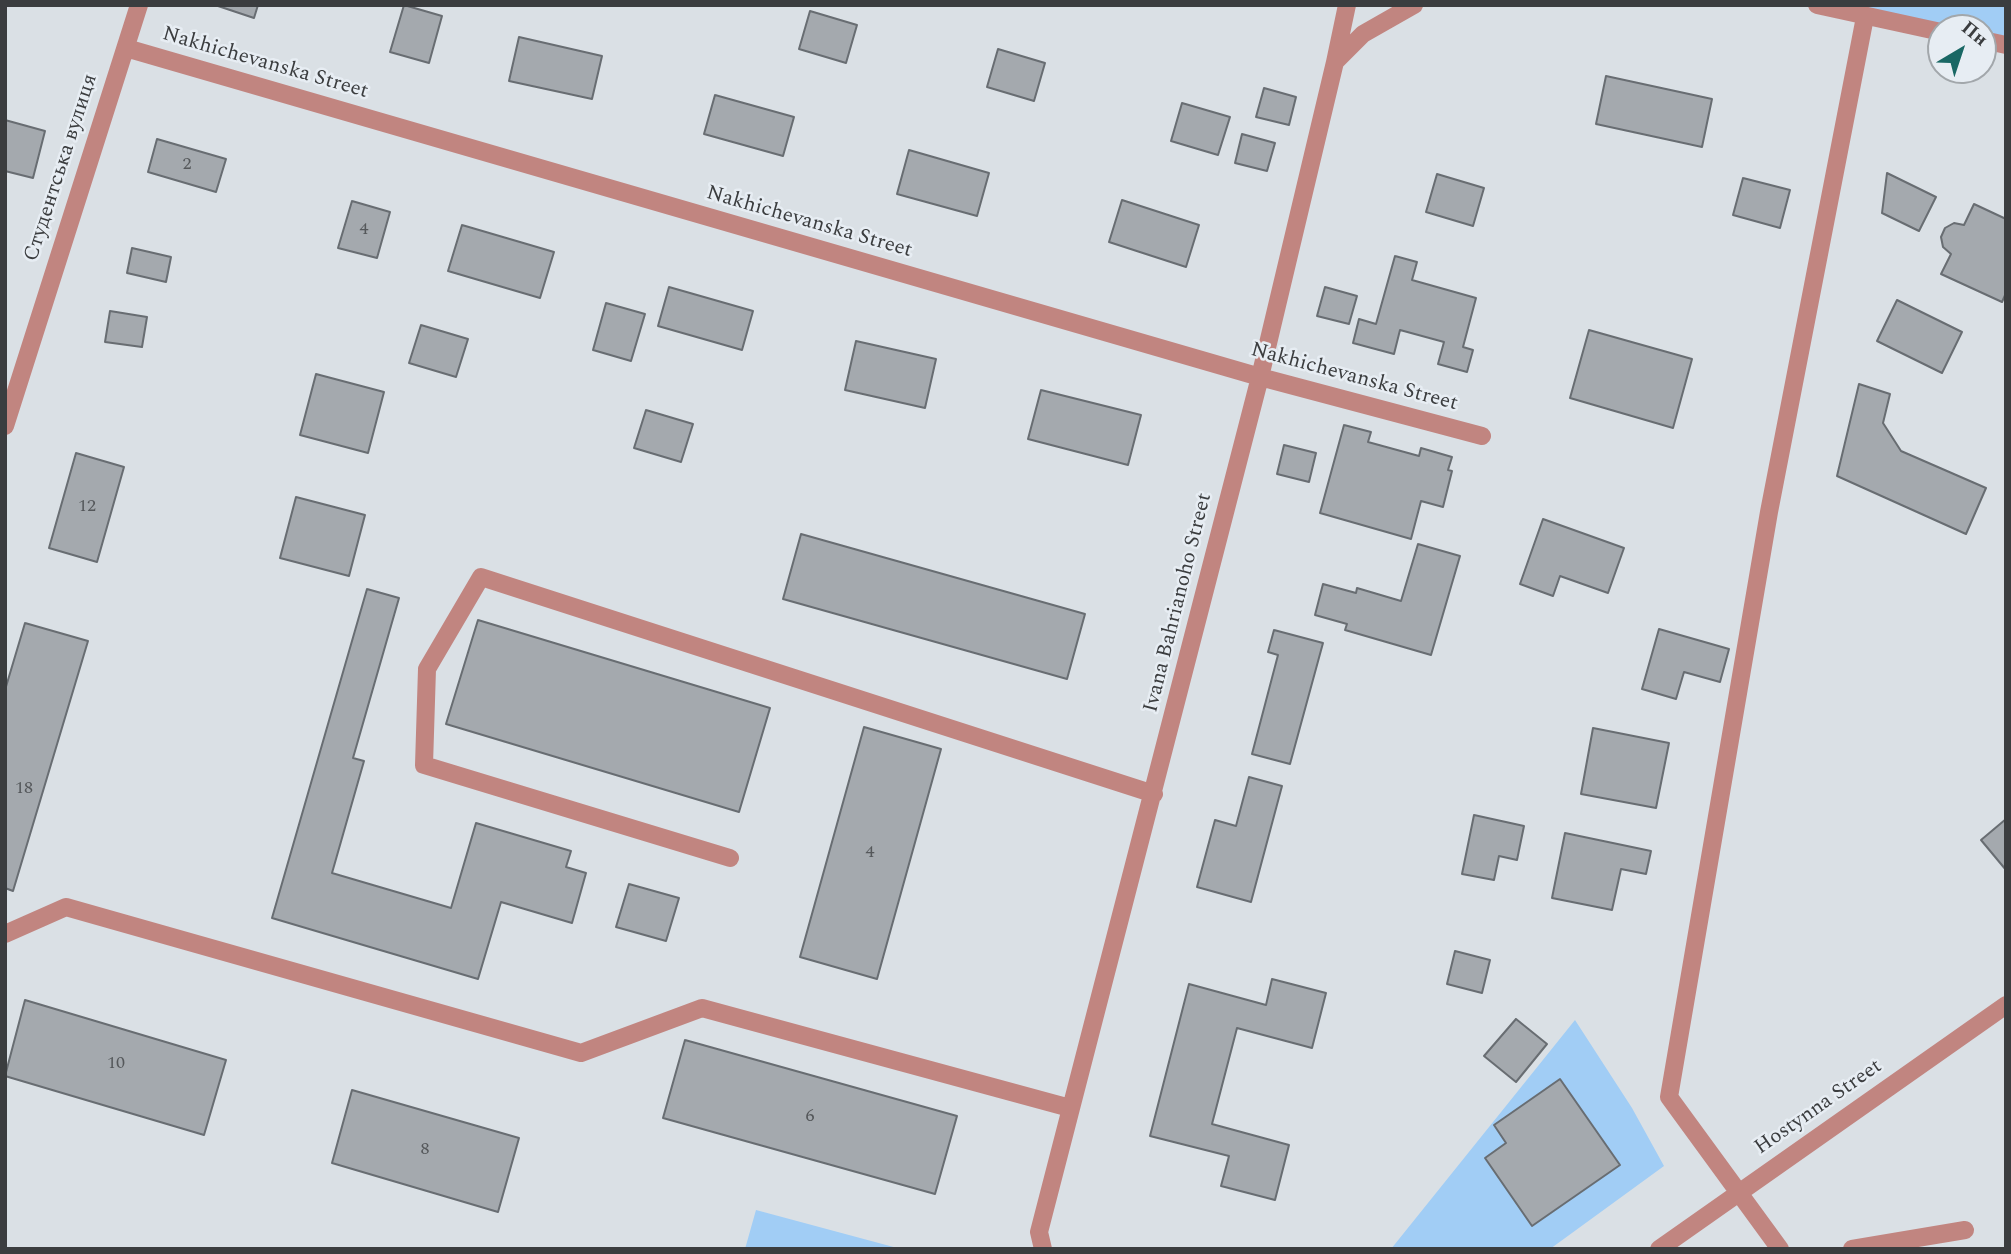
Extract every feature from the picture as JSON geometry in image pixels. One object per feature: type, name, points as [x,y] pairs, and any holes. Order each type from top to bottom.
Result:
[{"type":"street","name":"Студентська вулиця","points":[[5,426],[138,5]]},
{"type":"street","name":"Ivana Bahrianoho Street","points":[[1043,1249],[1039,1232],[1261,377],[1347,5]]},
{"type":"street","points":[[1335,62],[1363,34],[1414,5]]},
{"type":"street","points":[[1817,5],[1927,29]]},
{"type":"street","points":[[1780,1249],[1670,1097],[1769,512],[1865,17]]},
{"type":"street","name":"Nakhichevanska Street","points":[[126,48],[1261,377],[1482,436]]},
{"type":"street","points":[[730,858],[424,765],[427,669],[481,577],[1154,794]]},
{"type":"street","points":[[5,934],[66,907],[581,1053],[702,1008],[1070,1108]]},
{"type":"street","name":"Hostynna Street","points":[[1659,1249],[2006,1005]]},
{"type":"street","points":[[1852,1249],[1965,1230]]},
{"type":"shaded area","points":[[1817,5],[2006,5],[2006,45],[1997,43],[1997,14],[1927,14],[1927,25]]},
{"type":"shaded area","points":[[1575,1020],[1632,1108],[1664,1166],[1550,1249],[1391,1249]]},
{"type":"shaded area","points":[[756,1210],[901,1249],[745,1249]]},
{"type":"building","points":[[215,5],[258,5],[254,18]]},
{"type":"building","points":[[404,5],[442,16],[429,63],[390,52]]},
{"type":"building","points":[[810,11],[857,25],[846,63],[799,49]]},
{"type":"building","points":[[519,37],[602,56],[592,99],[509,81]]},
{"type":"building","points":[[998,49],[1045,63],[1034,101],[987,87]]},
{"type":"building","points":[[1606,76],[1712,99],[1702,147],[1596,124]]},
{"type":"building","points":[[1264,88],[1296,97],[1289,125],[1256,117]]},
{"type":"building","points":[[715,95],[794,117],[783,156],[704,134]]},
{"type":"building","points":[[1182,103],[1230,117],[1218,155],[1171,141]]},
{"type":"building","points":[[5,120],[45,131],[33,178],[5,171]]},
{"type":"building","points":[[1242,134],[1275,143],[1267,171],[1235,163]]},
{"type":"building","points":[[157,139],[226,159],[216,192],[148,172]]},
{"type":"building","points":[[909,150],[989,173],[977,216],[897,194]]},
{"type":"building","points":[[1887,173],[1936,197],[1919,231],[1882,213]]},
{"type":"building","points":[[1437,174],[1484,188],[1473,226],[1426,212]]},
{"type":"building","points":[[1743,178],[1790,190],[1780,228],[1733,215]]},
{"type":"building","points":[[1122,200],[1199,225],[1186,267],[1109,242]]},
{"type":"building","points":[[352,201],[390,212],[377,258],[338,248]]},
{"type":"building","points":[[1974,204],[2006,219],[2006,293],[2002,302],[1941,274],[1951,254],[1943,247],[1941,237],[1945,228],[1954,223],[1964,225]]},
{"type":"building","points":[[462,225],[554,252],[540,298],[448,271]]},
{"type":"building","points":[[132,248],[171,257],[166,282],[127,273]]},
{"type":"building","points":[[1395,256],[1417,262],[1412,280],[1476,298],[1463,347],[1473,350],[1467,372],[1438,364],[1444,342],[1400,330],[1394,354],[1353,343],[1359,319],[1376,324]]},
{"type":"building","points":[[669,287],[753,311],[742,350],[658,326]]},
{"type":"building","points":[[1325,287],[1357,296],[1349,324],[1317,316]]},
{"type":"building","points":[[1897,300],[1962,332],[1942,373],[1877,341]]},
{"type":"building","points":[[606,303],[645,314],[631,361],[593,350]]},
{"type":"building","points":[[110,311],[147,317],[142,347],[105,342]]},
{"type":"building","points":[[421,325],[468,339],[456,377],[409,363]]},
{"type":"building","points":[[1589,330],[1692,359],[1673,428],[1570,398]]},
{"type":"building","points":[[856,341],[936,359],[925,408],[845,390]]},
{"type":"building","points":[[316,374],[384,392],[368,453],[300,435]]},
{"type":"building","points":[[1859,384],[1890,394],[1883,423],[1901,451],[1986,488],[1966,534],[1837,476]]},
{"type":"building","points":[[1041,390],[1141,415],[1128,465],[1028,439]]},
{"type":"building","points":[[646,410],[693,424],[681,462],[634,448]]},
{"type":"building","points":[[1344,425],[1371,432],[1368,442],[1419,456],[1421,448],[1452,457],[1448,470],[1452,471],[1443,507],[1421,501],[1411,539],[1320,513]]},
{"type":"building","points":[[1284,445],[1316,453],[1309,482],[1277,474]]},
{"type":"building","points":[[76,453],[124,467],[97,562],[49,548]]},
{"type":"building","points":[[296,497],[365,515],[349,576],[280,558]]},
{"type":"building","points":[[1543,519],[1624,548],[1608,593],[1560,576],[1553,596],[1520,584]]},
{"type":"building","points":[[801,534],[1085,614],[1067,679],[783,599]]},
{"type":"building","points":[[1418,544],[1460,556],[1431,655],[1345,630],[1347,624],[1315,615],[1323,584],[1356,593],[1357,588],[1401,601]]},
{"type":"building","points":[[367,589],[399,598],[353,758],[364,761],[332,873],[451,908],[476,823],[571,851],[566,867],[586,873],[572,923],[501,902],[478,979],[272,918]]},
{"type":"building","points":[[478,620],[770,708],[739,812],[446,724]]},
{"type":"building","points":[[25,623],[88,641],[13,891],[5,888],[5,690]]},
{"type":"building","points":[[1659,629],[1729,649],[1720,682],[1684,672],[1676,699],[1642,689]]},
{"type":"building","points":[[1274,630],[1323,643],[1290,764],[1252,754],[1278,655],[1268,652]]},
{"type":"building","points":[[864,727],[941,749],[877,979],[800,957]]},
{"type":"building","points":[[1593,728],[1669,743],[1656,808],[1581,794]]},
{"type":"building","points":[[1249,777],[1282,786],[1251,902],[1197,887],[1215,820],[1236,826]]},
{"type":"building","points":[[1474,815],[1524,826],[1517,860],[1499,856],[1494,880],[1462,874]]},
{"type":"building","points":[[2006,819],[2006,870],[1981,840]]},
{"type":"building","points":[[1565,833],[1651,851],[1646,874],[1621,869],[1612,910],[1552,898]]},
{"type":"building","points":[[629,884],[679,898],[666,941],[616,927]]},
{"type":"building","points":[[1455,951],[1490,960],[1482,993],[1447,984]]},
{"type":"building","points":[[1272,979],[1326,993],[1312,1048],[1237,1028],[1212,1124],[1289,1145],[1275,1200],[1221,1186],[1229,1156],[1150,1136],[1189,984],[1266,1005]]},
{"type":"building","points":[[25,1000],[226,1060],[204,1135],[5,1076]]},
{"type":"building","points":[[1516,1019],[1547,1044],[1516,1082],[1484,1056]]},
{"type":"building","points":[[685,1040],[957,1116],[935,1194],[663,1118]]},
{"type":"building","points":[[1560,1079],[1620,1165],[1532,1226],[1485,1158],[1506,1143],[1494,1125]]},
{"type":"building","points":[[352,1090],[519,1138],[498,1212],[332,1163]]}]
